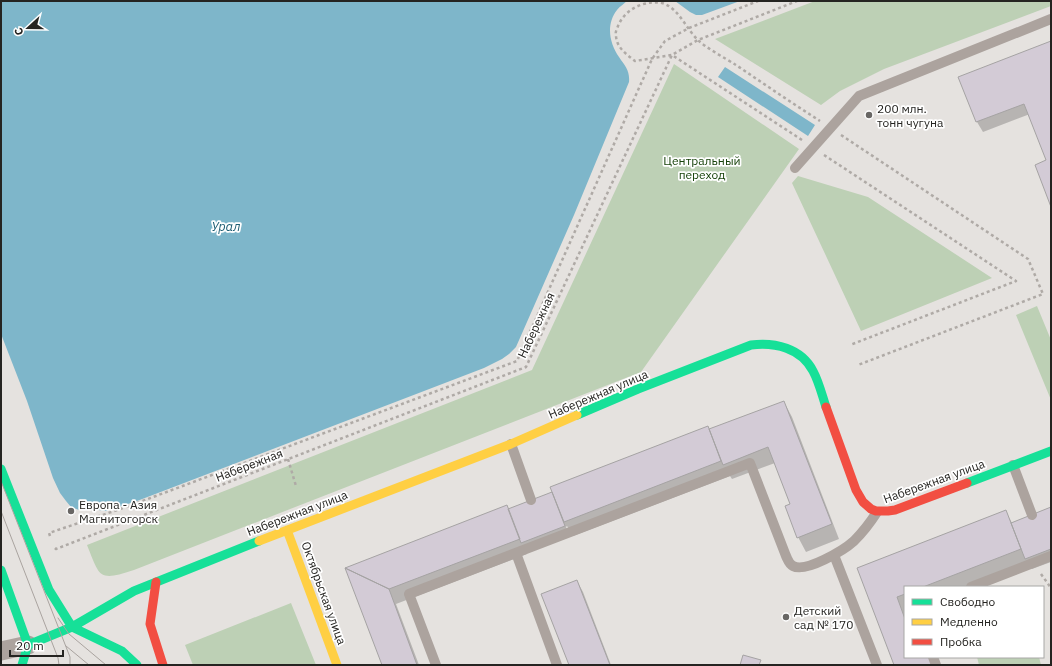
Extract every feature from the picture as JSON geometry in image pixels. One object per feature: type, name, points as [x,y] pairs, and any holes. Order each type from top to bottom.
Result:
[{"type":"street","name":"Набережная улица","points":[[28,645],[72,627],[134,591],[287,530],[511,444],[638,389],[744,348],[761,344],[774,344],[791,349],[805,360],[813,371],[858,496],[861,502],[868,508],[877,512],[884,513],[895,510],[1051,451]]},
{"type":"street","points":[[1,469],[49,590],[72,627],[122,651],[137,665]]},
{"type":"street","name":"Октябрьская улица","points":[[287,530],[337,665]]},
{"type":"street","points":[[1,570],[28,645],[22,665]]},
{"type":"street","points":[[156,582],[150,624],[163,665]]},
{"type":"street","points":[[1,650],[28,645]]},
{"type":"lane","points":[[794,168],[859,96],[1051,19]]},
{"type":"lane","points":[[511,444],[531,500]]},
{"type":"lane","points":[[436,665],[409,594],[516,553],[545,538],[750,463],[789,562],[793,566],[806,566],[834,555],[845,548],[857,538],[877,512]]},
{"type":"lane","points":[[1013,465],[1032,515]]},
{"type":"lane","points":[[516,553],[557,665]]},
{"type":"lane","points":[[834,555],[877,665]]},
{"type":"lane","points":[[973,586],[1048,555]]},
{"type":"path","points":[[797,1],[698,40],[672,55],[652,59],[635,61],[624,53],[615,34],[626,13],[634,6],[645,2],[655,1],[664,3],[682,18],[698,40],[1028,259],[1043,294],[858,365]]},
{"type":"path","name":"Набережная","points":[[51,538],[49,533],[129,506],[517,361],[652,59],[665,41],[689,28],[758,1]]},
{"type":"path","name":"Набережная","points":[[54,544],[56,549],[526,367],[672,55]]},
{"type":"path","points":[[672,55],[1016,281],[850,344]]},
{"type":"path","points":[[288,459],[296,486]]},
{"type":"green space","points":[[815,1],[1051,1],[1051,6],[884,69],[840,91],[821,105],[715,39]]},
{"type":"green space","name":"Центральный переход","points":[[674,64],[799,149],[641,372],[134,570],[113,576],[107,576],[98,570],[87,545],[532,370]]},
{"type":"green space","points":[[798,176],[868,197],[992,278],[861,331],[792,183]]},
{"type":"green space","points":[[1037,306],[1051,340],[1051,400],[1016,315]]},
{"type":"green space","points":[[291,603],[316,665],[193,665],[185,645]]},
{"type":"green space","points":[[977,658],[1039,658],[1041,665],[979,665]]},
{"type":"water","name":"Урал","points":[[1,1],[627,1],[614,15],[611,21],[610,34],[613,46],[628,71],[629,82],[574,215],[516,347],[509,354],[484,368],[137,501],[106,511],[91,509],[79,510],[71,507],[66,501],[60,493],[53,478],[27,401],[1,334]]},
{"type":"water","points":[[675,1],[740,1],[702,15],[696,15]]},
{"type":"water","points":[[725,67],[815,125],[808,136],[718,77]]},
{"type":"building","points":[[1051,41],[1051,207],[1035,165],[1046,160],[1024,104],[976,122],[958,77]]},
{"type":"building","points":[[784,401],[832,524],[797,538],[785,506],[790,504],[768,447],[723,465],[709,429]]},
{"type":"building","points":[[708,426],[721,461],[564,522],[550,487]]},
{"type":"building","points":[[552,492],[565,526],[521,543],[508,509]]},
{"type":"building","points":[[507,505],[520,539],[389,589],[345,568]]},
{"type":"building","points":[[1051,507],[1051,549],[1025,559],[1011,523]]},
{"type":"building","points":[[1006,510],[1021,549],[926,586],[904,586],[904,594],[897,597],[904,616],[904,658],[929,658],[932,665],[894,665],[857,568]]},
{"type":"building","points":[[345,568],[389,589],[417,665],[382,665]]},
{"type":"building","points":[[577,580],[610,665],[569,665],[541,594]]},
{"type":"building","points":[[743,655],[761,660],[759,665],[740,665]]},
{"type":"tram line","points":[[1,481],[70,657],[70,665]]},
{"type":"tram line","points":[[1,511],[58,658],[59,665]]},
{"type":"tram line","points":[[58,618],[69,634],[106,665]]},
{"type":"tram line","points":[[66,646],[89,665]]},
{"type":"traffic: fast","points":[[577,415],[638,389],[751,345],[760,344],[786,348],[802,357],[808,363],[815,375],[826,407]]},
{"type":"traffic: fast","points":[[967,483],[1051,451]]},
{"type":"traffic: fast","points":[[1,469],[49,590],[72,627]]},
{"type":"traffic: fast","points":[[28,645],[72,627],[134,591],[259,541]]},
{"type":"traffic: fast","points":[[1,570],[28,645]]},
{"type":"traffic: fast","points":[[72,627],[122,651],[137,665]]},
{"type":"traffic: fast","points":[[22,665],[28,645]]},
{"type":"traffic: slow","points":[[259,541],[511,444],[577,415]]},
{"type":"traffic: slow","points":[[287,530],[337,665]]},
{"type":"traffic: jam","points":[[826,407],[856,490],[863,502],[871,509],[876,511],[895,510],[967,483]]},
{"type":"traffic: jam","points":[[156,582],[150,624],[163,665]]},
{"type":"place","name":"200 млн. тонн чугуна","points":[[869,115]]},
{"type":"place","name":"Европа - Азия Магнитогорск","points":[[71,511]]},
{"type":"place","name":"Детский сад № 170","points":[[786,617]]}]
